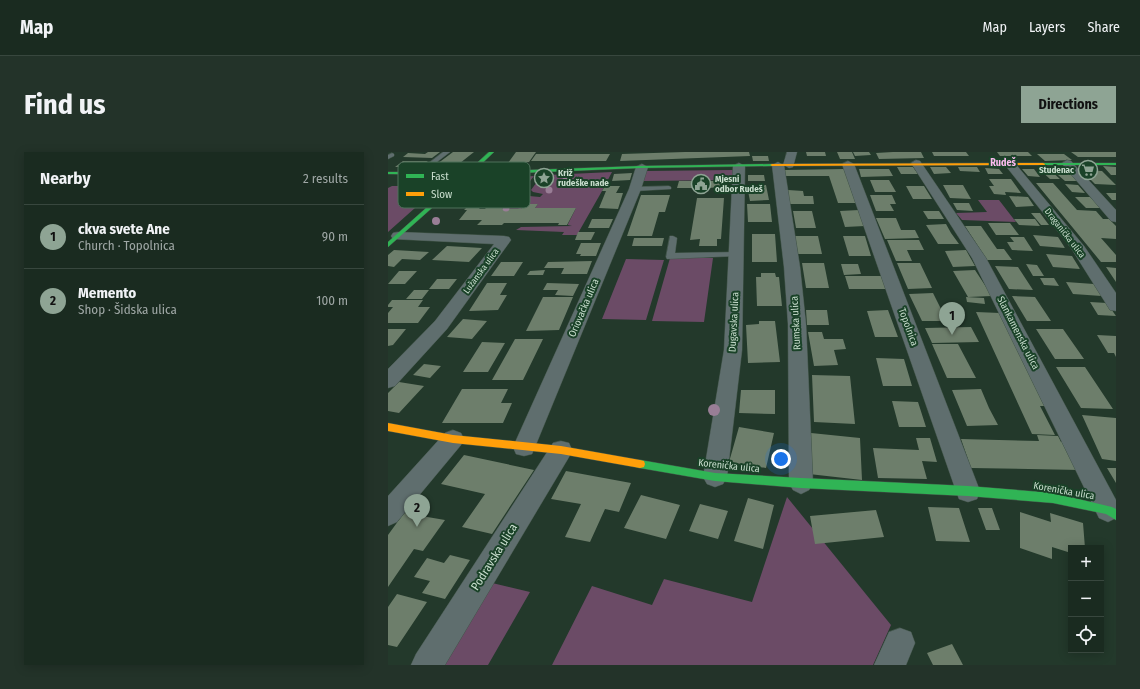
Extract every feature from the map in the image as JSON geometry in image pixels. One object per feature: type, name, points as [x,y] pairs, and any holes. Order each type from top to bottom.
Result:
[{"type":"street","points":[[482,162],[492,152]]},
{"type":"street","points":[[784,165],[792,152]]},
{"type":"street","points":[[530,172],[642,167],[916,163],[1116,164]]},
{"type":"street","name":"Slankamenska ulica","points":[[916,163],[979,258],[1112,513]]},
{"type":"street","name":"Draganićka ulica","points":[[1009,163],[1077,246],[1116,306]]},
{"type":"street","name":"Topolnica","points":[[848,164],[968,490]]},
{"type":"street","points":[[1067,164],[1116,218]]},
{"type":"street","name":"Rumska ulica","points":[[784,165],[797,324],[801,483]]},
{"type":"street","name":"Dugavska ulica","points":[[715,477],[733,350],[739,166]]},
{"type":"street","name":"Oriovačka ulica","points":[[524,447],[635,189],[642,167]]},
{"type":"street","points":[[388,173],[398,173]]},
{"type":"street","points":[[393,240],[430,208]]},
{"type":"street","name":"Lužanska ulica","points":[[388,381],[442,325],[504,240],[393,240]]},
{"type":"street","name":"Korenička ulica","points":[[388,427],[453,439],[561,450],[715,477],[801,483],[968,490],[1054,498],[1112,513]]},
{"type":"street","points":[[388,514],[453,439]]},
{"type":"street","name":"Podravska ulica","points":[[427,665],[561,450]]},
{"type":"lane","points":[[434,162],[447,152]]},
{"type":"lane","points":[[635,189],[669,188]]},
{"type":"lane","points":[[673,238],[670,256],[737,254]]},
{"type":"shaded area","points":[[733,170],[733,180],[641,181],[645,171]]},
{"type":"shaded area","points":[[612,172],[577,235],[562,235],[564,232],[516,230],[521,227],[572,226],[568,224],[576,208],[535,208],[538,204],[530,204],[530,196],[540,197],[543,194],[533,192],[531,190],[542,175],[543,179],[548,175]]},
{"type":"shaded area","points":[[398,186],[398,208],[415,208],[388,232],[388,188]]},
{"type":"shaded area","points":[[978,200],[999,200],[1016,222],[962,220],[956,213],[987,212]]},
{"type":"shaded area","points":[[503,208],[522,208],[521,209],[502,209]]},
{"type":"shaded area","points":[[670,258],[713,258],[704,322],[652,321]]},
{"type":"shaded area","points":[[626,259],[664,260],[646,320],[602,319]]},
{"type":"shaded area","points":[[787,497],[891,625],[873,665],[552,665],[592,586],[652,605],[664,579],[752,602]]},
{"type":"shaded area","points":[[488,582],[530,592],[488,665],[438,665]]},
{"type":"building","points":[[428,152],[440,152],[432,158],[403,157],[408,153],[425,154]]},
{"type":"building","points":[[453,152],[474,152],[461,162],[440,162]]},
{"type":"building","points":[[516,152],[536,152],[529,162],[509,162]]},
{"type":"building","points":[[749,152],[750,156],[620,161],[622,154]]},
{"type":"building","points":[[806,152],[825,152],[826,156],[807,156]]},
{"type":"building","points":[[837,152],[852,152],[855,159],[840,159]]},
{"type":"building","points":[[853,152],[869,152],[871,155],[855,156]]},
{"type":"building","points":[[921,152],[924,158],[879,159],[876,153]]},
{"type":"building","points":[[932,152],[966,152],[969,156],[934,156]]},
{"type":"building","points":[[997,152],[1028,152],[1032,156],[1000,156]]},
{"type":"building","points":[[1071,152],[1116,152],[1116,157],[1078,157]]},
{"type":"building","points":[[536,154],[610,154],[606,161],[531,161]]},
{"type":"building","points":[[1037,154],[1064,154],[1072,160],[1045,161]]},
{"type":"building","points":[[752,156],[768,156],[769,161],[753,161]]},
{"type":"building","points":[[403,161],[428,161],[426,162],[402,162]]},
{"type":"building","points":[[1103,166],[1116,167],[1116,175],[1111,175]]},
{"type":"building","points":[[897,167],[913,167],[918,174],[901,174]]},
{"type":"building","points":[[930,167],[946,167],[951,173],[934,174]]},
{"type":"building","points":[[958,167],[977,167],[980,172],[960,171]]},
{"type":"building","points":[[985,168],[999,169],[1003,174],[988,174]]},
{"type":"building","points":[[844,169],[857,203],[838,203],[829,176],[785,176],[784,170]]},
{"type":"building","points":[[859,169],[889,169],[893,176],[861,177]]},
{"type":"building","points":[[1022,169],[1034,169],[1040,177],[1028,176]]},
{"type":"building","points":[[1039,169],[1049,169],[1060,179],[1050,179]]},
{"type":"building","points":[[1051,169],[1066,169],[1080,181],[1065,181]]},
{"type":"building","points":[[1081,170],[1102,171],[1116,185],[1095,184]]},
{"type":"building","points":[[632,173],[630,180],[612,181],[614,174]]},
{"type":"building","points":[[748,175],[764,175],[765,181],[748,181]]},
{"type":"building","points":[[989,179],[1011,179],[1021,193],[1005,192],[1006,195],[994,194],[989,186],[994,186]]},
{"type":"building","points":[[870,180],[889,180],[896,192],[875,192]]},
{"type":"building","name":"Mjesni odbor Rudeš","points":[[679,181],[724,181],[724,187],[707,188],[706,191],[694,191],[695,188],[677,188]]},
{"type":"building","points":[[1036,183],[1053,183],[1077,210],[1096,211],[1103,219],[1109,219],[1116,226],[1116,239],[1101,238],[1116,255],[1116,262],[1101,262]]},
{"type":"building","points":[[1065,184],[1078,185],[1085,193],[1072,192]]},
{"type":"building","points":[[766,185],[769,200],[750,201],[747,186]]},
{"type":"building","points":[[943,185],[963,185],[971,199],[950,198]]},
{"type":"building","points":[[605,186],[620,186],[616,193],[623,193],[618,209],[599,208],[606,191],[602,191]]},
{"type":"building","points":[[906,186],[924,186],[932,199],[913,199]]},
{"type":"building","points":[[788,190],[803,191],[804,196],[813,196],[814,204],[789,204]]},
{"type":"building","points":[[1106,193],[1116,193],[1116,200],[1112,200]]},
{"type":"building","points":[[641,195],[670,195],[665,212],[659,212],[652,236],[627,236]]},
{"type":"building","points":[[870,195],[892,195],[896,204],[890,204],[894,211],[876,211]]},
{"type":"building","points":[[1009,196],[1028,197],[1034,206],[1016,207]]},
{"type":"building","points":[[1075,197],[1090,197],[1102,208],[1086,208]]},
{"type":"building","points":[[697,198],[724,198],[721,239],[717,239],[717,246],[699,246],[700,239],[690,240]]},
{"type":"building","points":[[953,203],[969,203],[973,211],[957,210]]},
{"type":"building","points":[[530,204],[538,204],[535,208],[576,208],[567,225],[558,225],[559,223],[504,223],[502,225],[477,225],[482,220],[459,220],[467,210],[464,210],[466,208],[530,208]]},
{"type":"building","points":[[747,204],[770,204],[772,222],[748,222]]},
{"type":"building","points":[[859,210],[865,226],[845,227],[840,211]]},
{"type":"building","points":[[793,211],[812,211],[816,228],[796,228]]},
{"type":"building","points":[[923,211],[939,211],[944,219],[928,219]]},
{"type":"building","points":[[1031,213],[1040,213],[1049,225],[1041,225]]},
{"type":"building","points":[[876,218],[896,218],[901,230],[915,230],[919,238],[885,239]]},
{"type":"building","points":[[592,219],[613,219],[609,228],[588,228]]},
{"type":"building","points":[[1014,219],[1035,219],[1040,226],[1019,225]]},
{"type":"building","points":[[988,223],[1010,223],[1019,235],[996,235]]},
{"type":"building","points":[[946,224],[959,244],[938,244],[926,225]]},
{"type":"building","points":[[965,226],[981,226],[997,249],[1004,249],[1012,260],[987,260]]},
{"type":"building","points":[[578,232],[595,232],[591,240],[575,240]]},
{"type":"building","points":[[752,234],[775,234],[777,262],[752,262]]},
{"type":"building","points":[[1033,235],[1058,237],[1065,248],[1040,246]]},
{"type":"building","points":[[795,236],[818,236],[822,254],[798,254]]},
{"type":"building","points":[[843,236],[865,236],[871,256],[849,256]]},
{"type":"building","points":[[1010,237],[1024,237],[1033,251],[1012,250],[1007,242],[1014,242]]},
{"type":"building","points":[[634,238],[664,238],[662,246],[632,246]]},
{"type":"building","points":[[887,240],[919,240],[924,250],[907,250],[912,261],[896,261]]},
{"type":"building","points":[[581,243],[601,243],[596,256],[580,256],[581,254],[576,254]]},
{"type":"building","points":[[447,246],[482,248],[469,262],[432,260]]},
{"type":"building","points":[[394,250],[429,252],[420,260],[402,259],[394,267],[388,266],[388,255]]},
{"type":"building","points":[[966,250],[975,266],[953,267],[945,251]]},
{"type":"building","points":[[1046,254],[1072,256],[1080,269],[1053,267]]},
{"type":"building","points":[[592,261],[587,274],[561,274],[564,268],[544,268],[548,262]]},
{"type":"building","points":[[501,262],[523,262],[514,276],[491,276]]},
{"type":"building","points":[[802,263],[824,263],[829,288],[806,288]]},
{"type":"building","points":[[897,263],[920,263],[932,288],[908,289]]},
{"type":"building","points":[[841,264],[858,264],[861,274],[844,275]]},
{"type":"building","points":[[1026,264],[1037,265],[1044,276],[1033,276]]},
{"type":"building","points":[[995,266],[1018,267],[1033,290],[1009,289]]},
{"type":"building","points":[[1106,267],[1116,268],[1116,282]]},
{"type":"building","points":[[545,270],[543,275],[527,275],[530,271]]},
{"type":"building","points":[[975,270],[992,296],[968,297],[953,271]]},
{"type":"building","points":[[399,271],[417,271],[405,284],[388,284]]},
{"type":"building","points":[[761,273],[775,273],[776,277],[779,277],[782,306],[757,306],[756,277],[761,277]]},
{"type":"building","points":[[845,276],[883,276],[888,289],[849,289]]},
{"type":"building","points":[[1040,278],[1054,278],[1059,286],[1044,285]]},
{"type":"building","points":[[437,279],[457,279],[449,289],[429,289]]},
{"type":"building","points":[[1066,282],[1094,284],[1102,296],[1073,294]]},
{"type":"building","points":[[487,283],[507,283],[500,295],[507,295],[498,310],[469,311]]},
{"type":"building","points":[[547,283],[579,284],[573,296],[555,295],[558,290],[543,290]]},
{"type":"building","points":[[414,290],[429,290],[422,299],[406,299]]},
{"type":"building","points":[[933,293],[947,321],[922,321],[909,294]]},
{"type":"building","points":[[1012,296],[1035,297],[1051,321],[1027,321]]},
{"type":"building","points":[[543,297],[573,297],[559,330],[526,331]]},
{"type":"building","points":[[966,297],[984,298],[985,304],[967,302]]},
{"type":"building","points":[[392,300],[423,300],[418,307],[430,307],[418,323],[388,323],[388,313],[393,307],[388,307],[388,305]]},
{"type":"building","points":[[1090,302],[1107,303],[1116,316],[1098,315]]},
{"type":"building","points":[[806,310],[827,310],[829,325],[807,325]]},
{"type":"building","points":[[888,310],[898,337],[875,337],[867,311]]},
{"type":"building","points":[[976,312],[1000,313],[1047,406],[1040,406],[1055,435],[1032,434]]},
{"type":"building","points":[[463,319],[487,321],[472,339],[447,337]]},
{"type":"building","points":[[759,321],[775,321],[780,362],[748,363],[746,325],[759,324]]},
{"type":"building","points":[[971,327],[979,342],[932,343],[925,328]]},
{"type":"building","points":[[388,329],[406,329],[393,345],[388,346]]},
{"type":"building","points":[[1036,329],[1063,329],[1084,359],[1055,359]]},
{"type":"building","points":[[808,332],[822,332],[824,339],[843,339],[846,349],[834,350],[838,365],[814,366]]},
{"type":"building","points":[[1097,335],[1116,336],[1116,357],[1114,353],[1108,353]]},
{"type":"building","points":[[515,339],[543,339],[523,380],[492,380]]},
{"type":"building","points":[[482,342],[505,343],[488,372],[463,372]]},
{"type":"building","points":[[932,344],[958,344],[976,378],[947,378]]},
{"type":"building","points":[[876,358],[904,359],[912,386],[883,386]]},
{"type":"building","points":[[424,364],[441,366],[430,378],[413,375]]},
{"type":"building","points":[[1056,367],[1085,367],[1113,409],[1081,408]]},
{"type":"building","points":[[812,375],[850,376],[855,424],[814,422]]},
{"type":"building","points":[[399,382],[424,386],[399,413],[388,411],[388,393]]},
{"type":"building","points":[[462,389],[508,389],[501,403],[512,403],[503,423],[442,423]]},
{"type":"building","points":[[981,389],[998,425],[967,426],[952,390]]},
{"type":"building","points":[[741,390],[775,390],[775,414],[739,413]]},
{"type":"building","points":[[892,401],[918,402],[926,427],[899,427]]},
{"type":"building","points":[[1082,415],[1116,418],[1116,461],[1102,459]]},
{"type":"building","points":[[739,427],[774,433],[766,468],[729,462]]},
{"type":"building","points":[[811,433],[860,438],[862,480],[809,474]]},
{"type":"building","points":[[1037,435],[1058,436],[1061,442],[1065,442],[1080,470],[971,468],[961,439],[1039,441]]},
{"type":"building","points":[[916,438],[930,438],[937,462],[922,461],[927,479],[878,478],[873,448],[919,450]]},
{"type":"building","points":[[464,455],[534,470],[492,534],[462,527],[485,494],[441,484]]},
{"type":"building","points":[[1107,468],[1116,468],[1116,483]]},
{"type":"building","points":[[566,471],[631,483],[619,512],[605,509],[590,542],[565,537],[581,504],[551,499]]},
{"type":"building","points":[[641,495],[680,505],[666,539],[624,528]]},
{"type":"building","points":[[748,498],[774,505],[763,549],[734,541]]},
{"type":"building","points":[[700,504],[728,511],[718,539],[689,531]]},
{"type":"building","points":[[928,507],[959,508],[970,542],[936,541]]},
{"type":"building","points":[[978,508],[992,508],[1000,530],[986,530]]},
{"type":"building","points":[[876,510],[884,537],[815,544],[810,516]]},
{"type":"building","points":[[1020,512],[1051,522],[1050,513],[1083,523],[1085,545],[1068,545],[1068,552],[1052,547],[1052,559],[1020,548]]},
{"type":"building","points":[[404,513],[445,520],[423,551],[414,549],[388,587],[388,535]]},
{"type":"building","points":[[450,555],[470,560],[445,599],[422,593],[430,581],[414,577],[427,558],[444,563]]},
{"type":"building","points":[[397,594],[427,602],[397,647],[388,645],[388,607]]},
{"type":"building","points":[[952,644],[963,665],[933,665],[927,653]]},
{"type":"traffic: fast","points":[[481,162],[492,152]]},
{"type":"traffic: fast","points":[[1043,164],[1116,164]]},
{"type":"traffic: fast","points":[[530,171],[640,167],[772,165]]},
{"type":"traffic: fast","points":[[388,173],[398,173]]},
{"type":"traffic: fast","points":[[388,245],[429,208]]},
{"type":"traffic: fast","points":[[640,464],[715,477],[801,483],[968,491],[1053,498],[1108,510],[1116,515]]},
{"type":"traffic: slow","points":[[772,165],[1043,164]]},
{"type":"traffic: slow","points":[[388,427],[453,439],[561,450],[640,464]]},
{"type":"place","name":"Studenac","points":[[1088,170]]},
{"type":"place","name":"Križ rudeške nade","points":[[544,178]]},
{"type":"place","name":"Mjesni odbor Rudeš","points":[[701,184]]},
{"type":"place","name":"ckva svete Ane","points":[[952,335]]},
{"type":"place","name":"Memento","points":[[417,527]]},
{"type":"district","name":"Rudeš","points":[[1003,163]]}]
